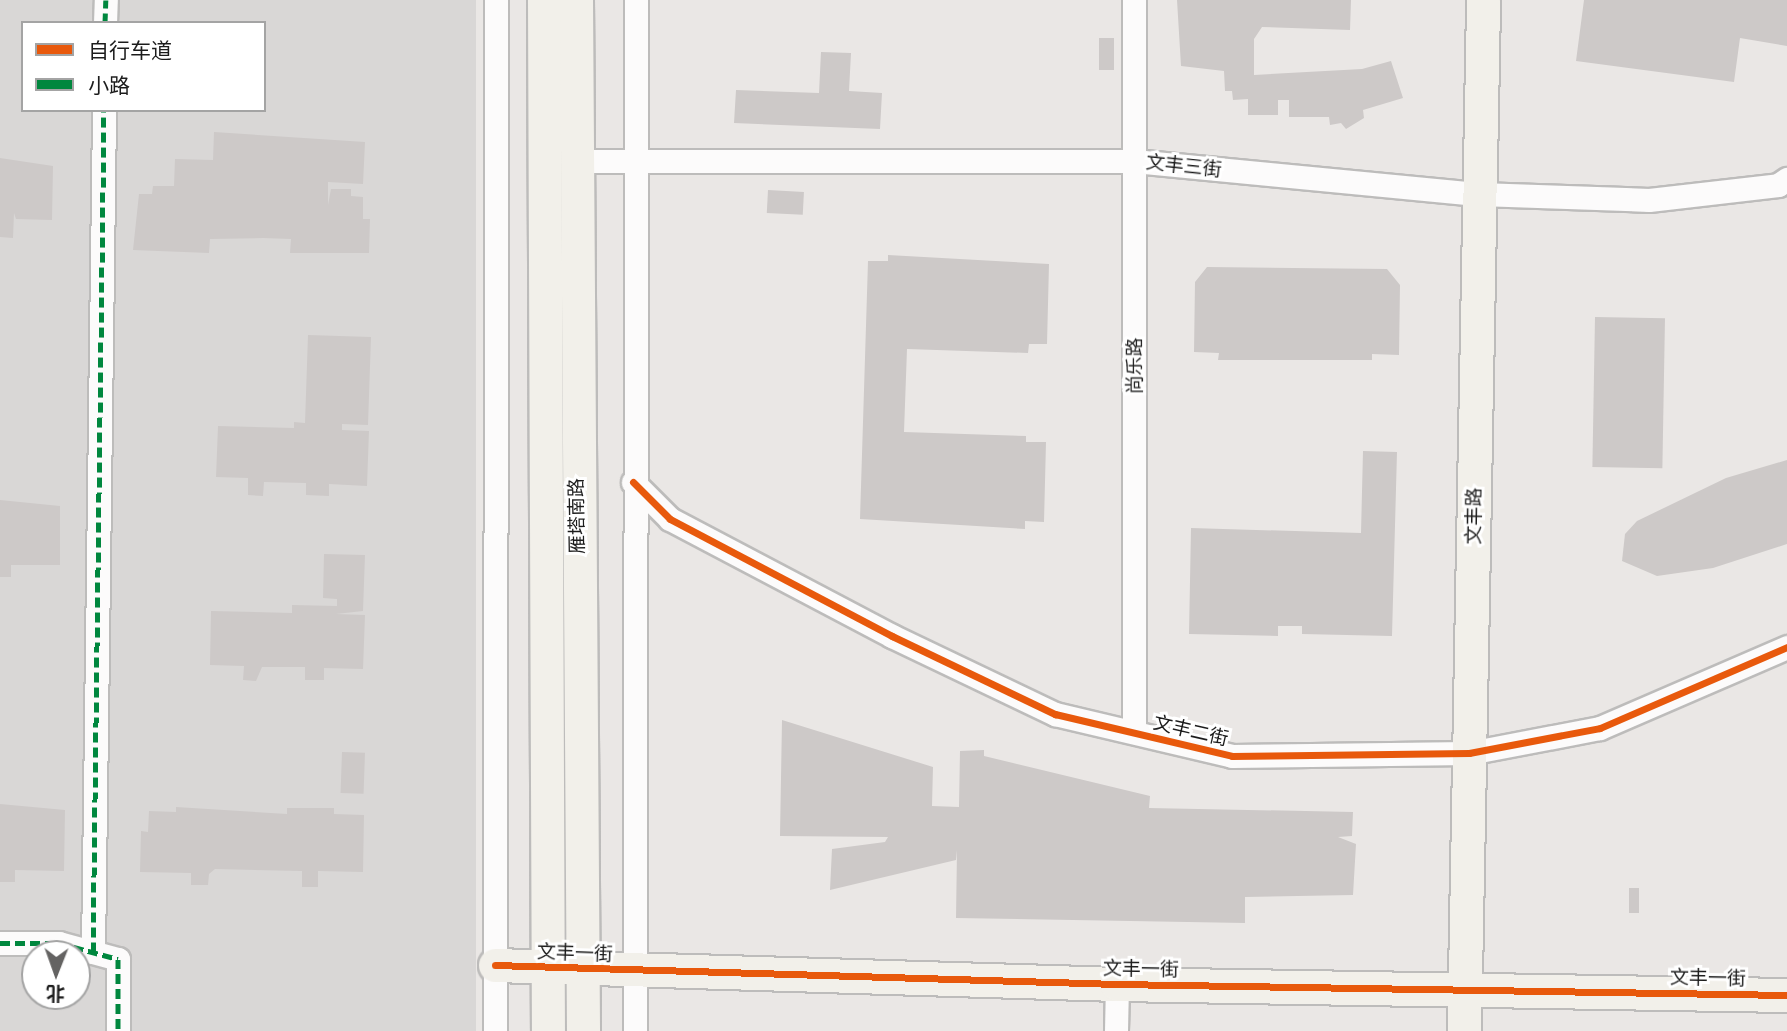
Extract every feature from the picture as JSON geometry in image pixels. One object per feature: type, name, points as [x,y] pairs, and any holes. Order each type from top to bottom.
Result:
[{"type":"street","points":[[105,21],[106,0]]},
{"type":"street","points":[[495,1031],[496,0]]},
{"type":"street","name":"雁塔南路","points":[[544,0],[548,1031]]},
{"type":"street","name":"雁塔南路","points":[[576,0],[583,1031]]},
{"type":"street","points":[[635,1031],[633,482],[636,0]]},
{"type":"street","name":"尚乐路","points":[[1134,732],[1135,0]]},
{"type":"street","name":"文丰路","points":[[1464,1031],[1483,0]]},
{"type":"street","points":[[93,952],[104,112]]},
{"type":"street","name":"文丰三街","points":[[576,161],[1134,161],[1479,194],[1649,200],[1784,187]]},
{"type":"street","name":"文丰二街","points":[[633,482],[670,519],[892,636],[1055,713],[1232,756],[1469,753],[1600,728],[1787,647]]},
{"type":"street","points":[[0,943],[59,943],[118,959],[118,1031]]},
{"type":"street","name":"文丰一街","points":[[495,965],[1117,984],[1465,987],[1787,995]]},
{"type":"street","points":[[1116,1031],[1117,984]]},
{"type":"shaded area","points":[[0,0],[476,0],[476,1031],[0,1031]]},
{"type":"building","points":[[1177,0],[1351,0],[1350,30],[1262,27],[1254,39],[1254,75],[1362,69],[1391,61],[1403,98],[1363,110],[1364,118],[1346,129],[1341,123],[1330,125],[1329,117],[1289,117],[1289,100],[1278,100],[1278,115],[1248,115],[1248,99],[1233,100],[1232,91],[1225,91],[1224,71],[1181,66]]},
{"type":"building","points":[[1584,0],[1787,0],[1787,46],[1740,38],[1734,82],[1576,61]]},
{"type":"building","points":[[1099,38],[1114,38],[1114,70],[1099,70]]},
{"type":"building","points":[[821,52],[851,53],[849,91],[882,93],[880,129],[734,123],[736,90],[819,93]]},
{"type":"building","points":[[214,132],[365,142],[363,184],[328,182],[328,205],[331,189],[351,189],[351,196],[363,197],[363,219],[370,219],[369,253],[290,253],[291,239],[263,238],[210,239],[209,253],[133,250],[139,194],[152,194],[153,186],[174,186],[175,159],[213,160]]},
{"type":"building","points":[[0,158],[53,166],[52,220],[16,219],[14,213],[13,238],[0,237]]},
{"type":"building","points":[[768,190],[804,192],[803,215],[767,213]]},
{"type":"building","points":[[888,255],[1049,264],[1047,344],[1029,344],[1028,353],[907,349],[904,432],[1026,436],[1026,442],[1046,442],[1044,522],[1025,521],[1025,529],[860,519],[868,261],[888,261]]},
{"type":"building","points":[[1207,267],[1387,269],[1400,285],[1399,355],[1372,354],[1372,360],[1218,360],[1219,353],[1194,352],[1195,282]]},
{"type":"building","points":[[1595,317],[1665,318],[1662,468],[1592,467]]},
{"type":"building","points":[[308,335],[371,337],[368,425],[342,424],[342,430],[369,431],[367,486],[329,484],[329,496],[306,495],[306,483],[264,482],[263,496],[248,495],[248,478],[216,477],[218,426],[294,428],[294,422],[305,423]]},
{"type":"building","points":[[1363,451],[1397,452],[1392,636],[1302,634],[1302,626],[1278,626],[1278,636],[1189,634],[1191,528],[1361,533]]},
{"type":"building","points":[[1787,460],[1787,544],[1713,568],[1657,576],[1622,561],[1625,534],[1637,521],[1726,478]]},
{"type":"building","points":[[0,500],[60,506],[60,565],[11,565],[11,577],[0,577]]},
{"type":"building","points":[[324,554],[365,555],[363,611],[336,614],[365,615],[363,669],[324,668],[324,680],[305,680],[305,667],[262,667],[256,681],[243,680],[244,666],[210,665],[211,611],[292,613],[292,605],[337,606],[337,599],[323,598]]},
{"type":"building","points":[[782,720],[933,767],[932,806],[959,807],[960,751],[984,750],[984,756],[1150,796],[1149,808],[1353,812],[1352,836],[1338,837],[1356,844],[1353,895],[1245,897],[1245,923],[956,918],[957,850],[956,860],[830,890],[832,849],[885,842],[888,837],[780,836]]},
{"type":"building","points":[[342,752],[365,753],[364,794],[341,793]]},
{"type":"building","points":[[0,804],[65,810],[64,871],[15,870],[15,882],[0,882]]},
{"type":"building","points":[[176,807],[287,814],[287,808],[334,808],[334,814],[364,815],[363,872],[318,871],[318,887],[302,887],[302,871],[215,869],[209,874],[208,885],[191,885],[191,873],[140,872],[141,831],[148,832],[149,811],[176,812]]},
{"type":"building","points":[[1629,888],[1639,888],[1639,913],[1629,913]]},
{"type":"marked path","points":[[105,21],[106,0]]},
{"type":"marked path","points":[[93,952],[104,112]]},
{"type":"marked path","points":[[0,943],[59,943],[118,959],[118,1031]]},
{"type":"cycle path","points":[[633,482],[670,519],[892,636],[1055,714],[1232,756],[1469,753],[1600,728],[1787,647]]},
{"type":"cycle path","points":[[495,965],[1117,984],[1787,995]]}]
